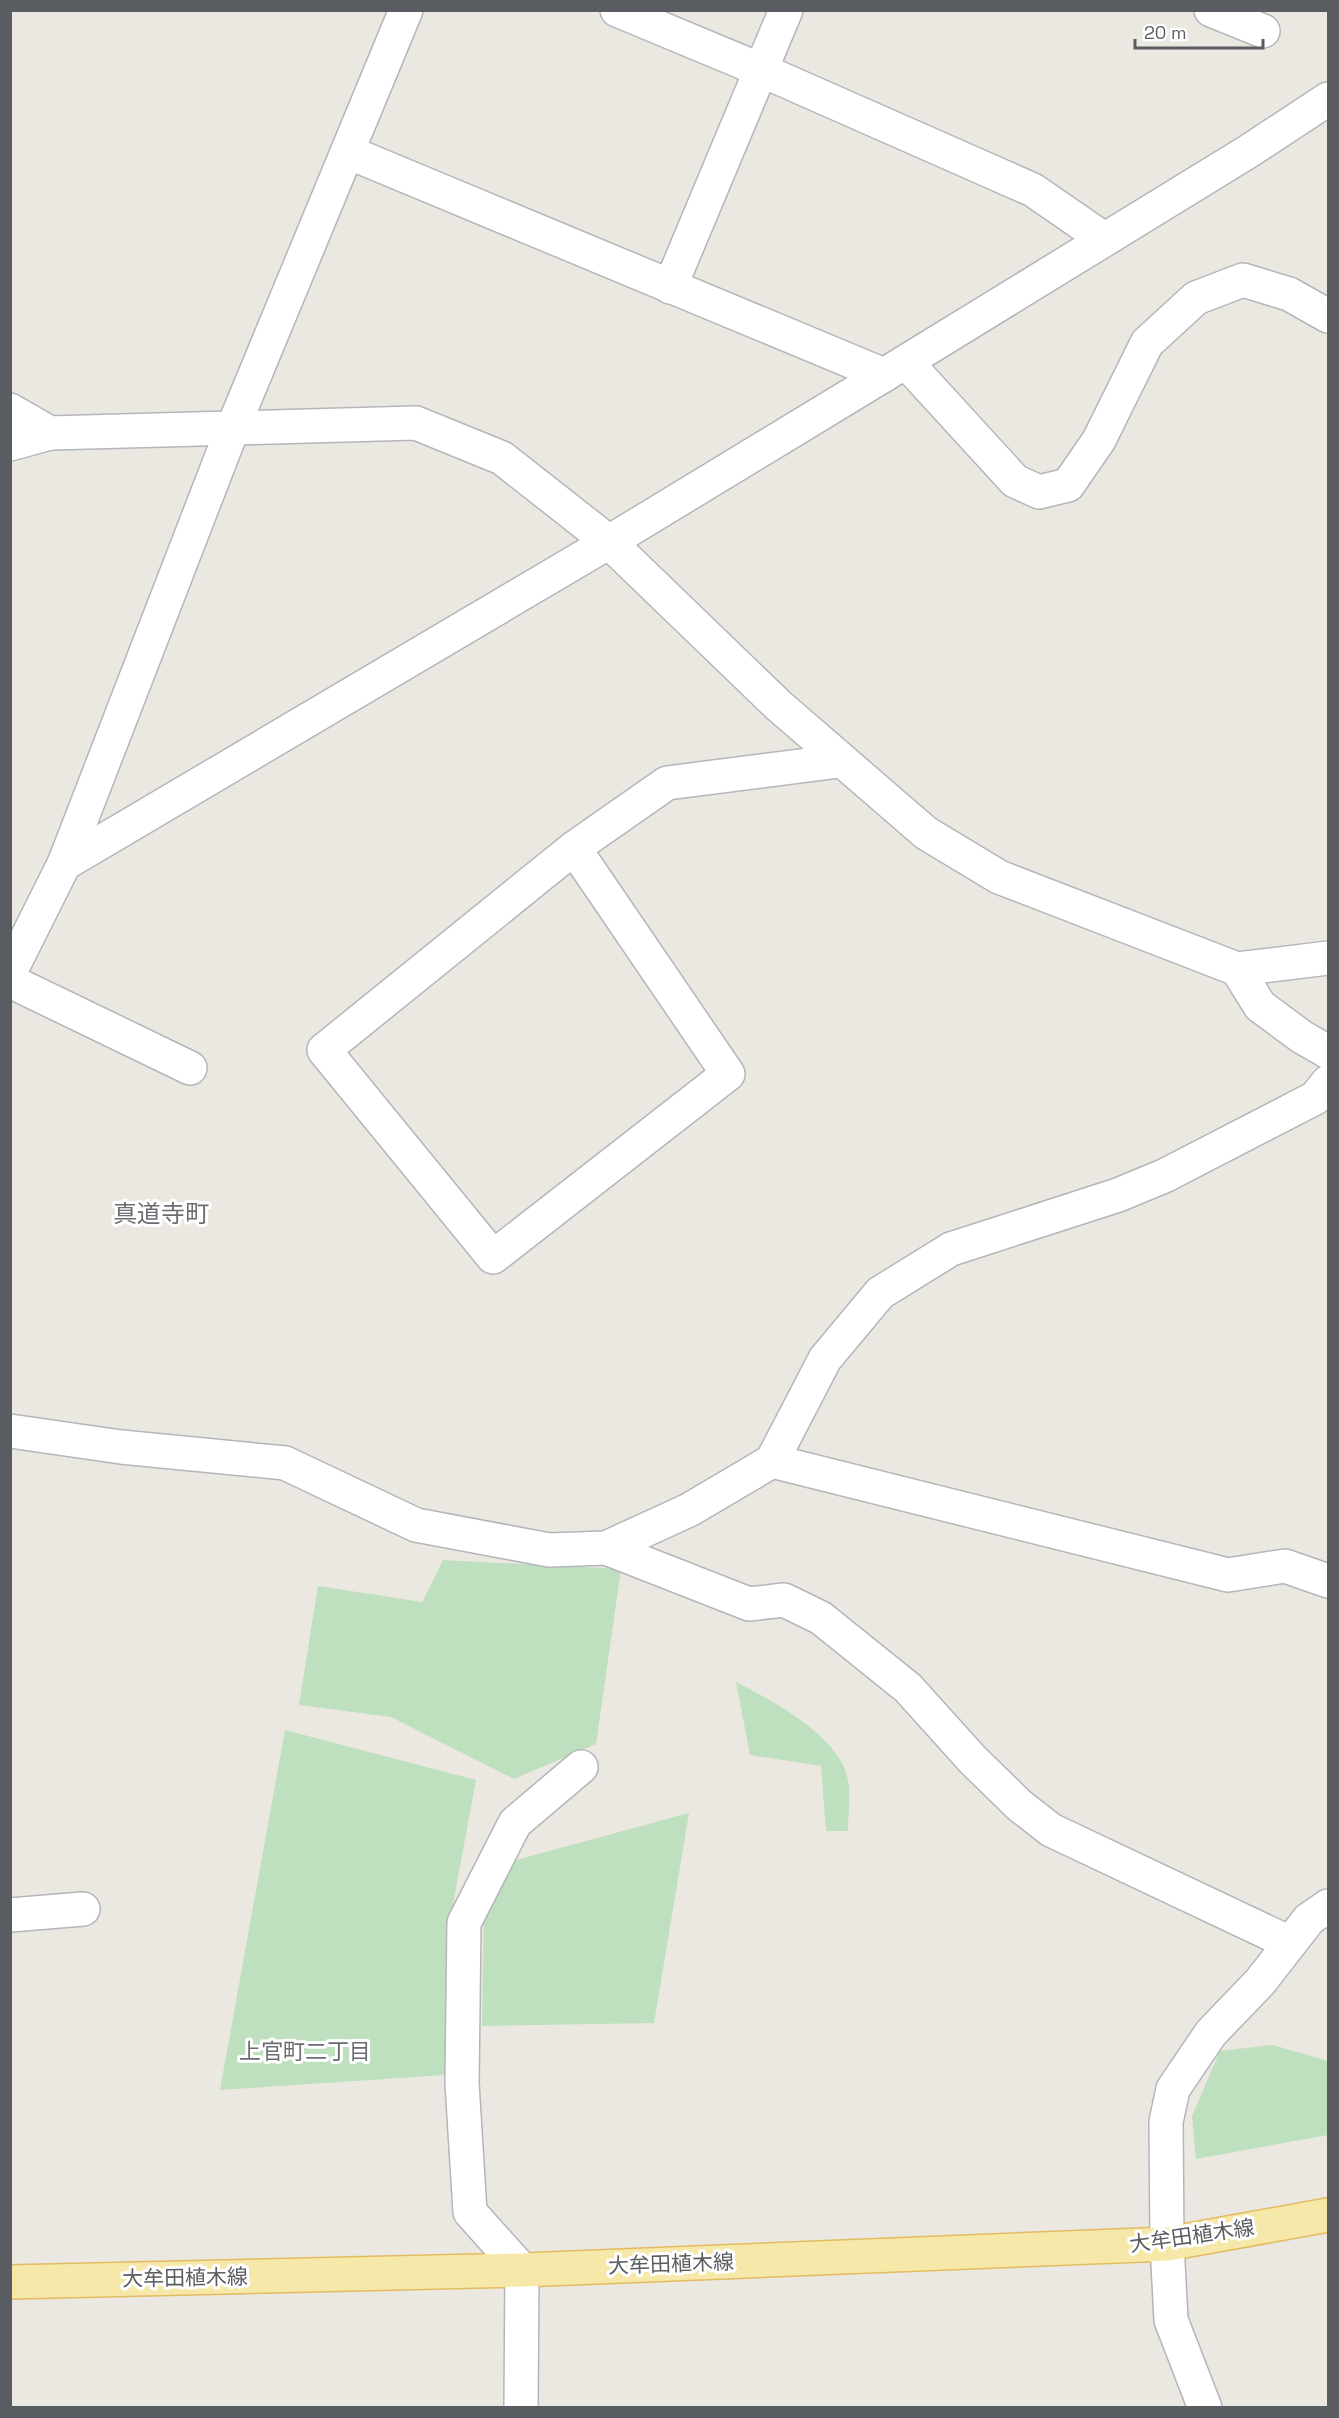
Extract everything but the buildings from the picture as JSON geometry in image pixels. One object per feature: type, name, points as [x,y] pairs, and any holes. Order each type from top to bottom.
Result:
[{"type":"main road","name":"大牟田植木線","points":[[10,2282],[522,2270],[1167,2244],[1329,2215]]},
{"type":"street","points":[[10,972],[64,864],[232,430],[406,10]]},
{"type":"street","points":[[616,10],[761,70],[1033,190],[1104,239]]},
{"type":"street","points":[[670,287],[786,10]]},
{"type":"street","points":[[1210,10],[1263,32]]},
{"type":"street","points":[[64,864],[609,542],[1249,152],[1329,99]]},
{"type":"street","points":[[348,152],[670,287],[895,369],[1015,481],[1039,492],[1068,485],[1099,440],[1147,343],[1196,298],[1243,280],[1289,294],[1329,316]]},
{"type":"street","points":[[10,410],[50,433]]},
{"type":"street","points":[[10,444],[50,433],[232,430],[416,423],[502,458],[609,542],[839,761],[926,833],[999,877],[1237,969],[1329,958]]},
{"type":"street","points":[[574,848],[728,1074],[493,1257],[324,1050],[574,848],[667,783],[839,761]]},
{"type":"street","points":[[1237,969],[1260,1006],[1302,1038],[1329,1052]]},
{"type":"street","points":[[10,981],[190,1068]]},
{"type":"street","points":[[10,1431],[121,1447],[285,1463],[416,1526],[549,1550],[606,1548],[689,1510],[772,1461],[825,1359],[880,1293],[951,1249],[1118,1195],[1164,1176],[1315,1098],[1329,1082]]},
{"type":"street","points":[[772,1461],[1228,1575],[1285,1566],[1329,1581]]},
{"type":"street","points":[[606,1548],[749,1604],[784,1600],[821,1618],[908,1688],[980,1767],[1019,1805],[1052,1830],[1290,1943]]},
{"type":"street","points":[[521,2408],[522,2270],[470,2212],[462,2083],[464,1923],[515,1823],[581,1767]]},
{"type":"street","points":[[1205,2408],[1171,2320],[1167,2244],[1166,2122],[1173,2090],[1211,2033],[1260,1982],[1309,1919],[1329,1906]]},
{"type":"street","points":[[10,1914],[83,1909]]},
{"type":"green space","points":[[443,1560],[621,1569],[596,1744],[514,1779],[391,1717],[299,1705],[318,1586],[422,1602]]},
{"type":"green space","points":[[736,1682],[785,1710],[819,1735],[832,1749],[843,1764],[848,1780],[848,1831],[826,1831],[821,1766],[750,1755]]},
{"type":"green space","points":[[285,1730],[476,1780],[450,1920],[445,2075],[220,2090]]},
{"type":"green space","points":[[689,1813],[654,2023],[482,2026],[484,1905],[516,1860]]},
{"type":"green space","points":[[1273,2045],[1328,2061],[1328,2135],[1196,2159],[1192,2116],[1220,2051]]},
{"type":"district","name":"真道寺町","points":[[161,1214]]},
{"type":"district","name":"上官町二丁目","points":[[305,2051]]}]
